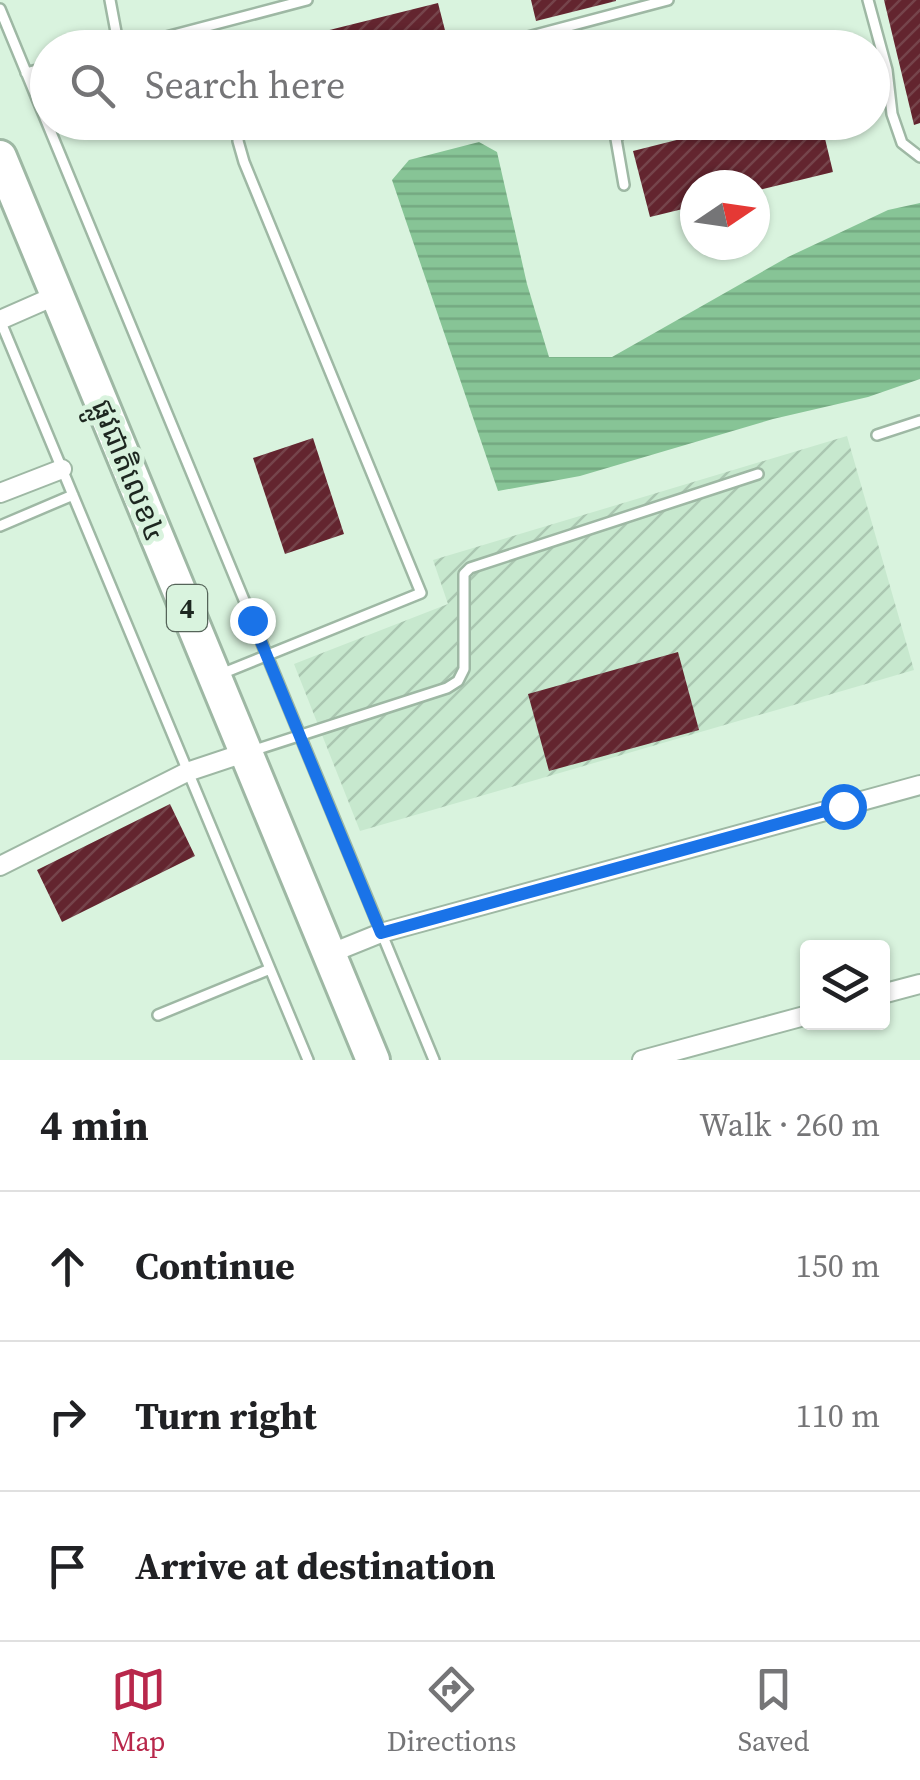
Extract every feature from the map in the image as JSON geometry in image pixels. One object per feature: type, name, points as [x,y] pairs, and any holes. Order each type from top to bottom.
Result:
[{"type":"highway","name":"ផ្លូវជាតិលេខ៤","points":[[0,156],[373,1060]]},
{"type":"street","points":[[0,320],[57,295]]},
{"type":"street","points":[[0,493],[62,469]]},
{"type":"street","points":[[0,866],[187,772],[247,752]]},
{"type":"street","points":[[330,954],[381,933],[920,785]]},
{"type":"street","points":[[890,992],[920,984]]},
{"type":"street","points":[[642,1060],[800,1017]]},
{"type":"lane","points":[[110,0],[117,30]]},
{"type":"lane","points":[[191,30],[307,0]]},
{"type":"lane","points":[[554,30],[668,0]]},
{"type":"lane","points":[[868,0],[876,30]]},
{"type":"lane","points":[[0,9],[30,83]]},
{"type":"lane","points":[[26,73],[30,72]]},
{"type":"lane","points":[[890,96],[902,142],[920,157]]},
{"type":"lane","points":[[54,140],[434,1060]]},
{"type":"lane","points":[[215,676],[421,593],[238,140]]},
{"type":"lane","points":[[616,140],[624,184]]},
{"type":"lane","points":[[0,320],[308,1060]]},
{"type":"lane","points":[[877,435],[920,421]]},
{"type":"lane","points":[[247,752],[447,688],[458,681],[464,669],[464,574],[470,568],[758,474]]},
{"type":"lane","points":[[0,526],[73,496]]},
{"type":"lane","points":[[158,1016],[270,969]]},
{"type":"shaded area","points":[[479,142],[497,152],[527,284],[549,357],[612,357],[788,257],[888,210],[920,203],[920,379],[868,397],[773,419],[580,476],[498,491],[392,180],[409,160]]},
{"type":"shaded area","points":[[847,436],[914,670],[360,831],[294,664],[448,604],[433,560]]},
{"type":"building","points":[[531,0],[616,0],[616,1],[536,21]]},
{"type":"building","points":[[884,0],[920,0],[920,123],[914,125]]},
{"type":"building","points":[[438,3],[445,30],[329,30]]},
{"type":"building","points":[[677,140],[825,140],[833,172],[770,187],[770,170],[680,170],[680,210],[650,217],[633,151]]},
{"type":"building","points":[[313,438],[344,534],[285,554],[253,458]]},
{"type":"building","points":[[678,652],[699,730],[549,771],[528,694]]},
{"type":"building","points":[[170,804],[195,856],[62,922],[37,870]]},
{"type":"route","points":[[252,620],[381,933],[843,806]]}]
